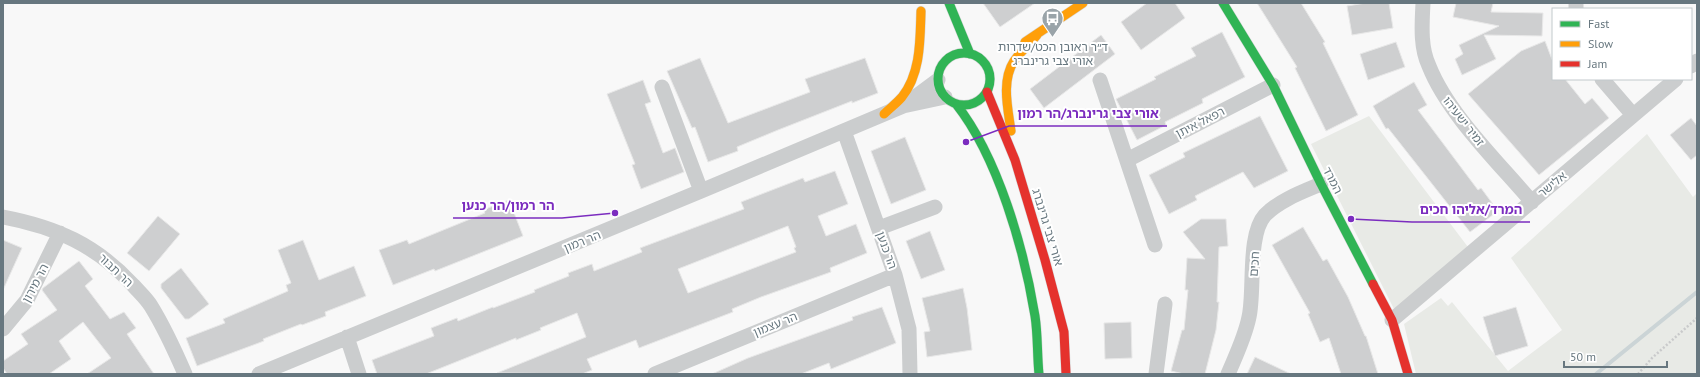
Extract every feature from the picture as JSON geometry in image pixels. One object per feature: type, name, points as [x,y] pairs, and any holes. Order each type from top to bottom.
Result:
[{"type":"main road","points":[[949,3],[970,54]]},
{"type":"main road","points":[[1006,54],[1083,3]]},
{"type":"main road","name":"המרד","points":[[1223,3],[1273,85],[1321,184],[1392,320],[1408,374]]},
{"type":"main road","points":[[920,7],[929,33]]},
{"type":"main road","points":[[884,114],[903,96],[911,82],[919,51],[920,7]]},
{"type":"main road","points":[[1015,160],[1007,98],[1008,79],[1013,63],[1037,34]]},
{"type":"main road","points":[[939,74],[950,57],[963,53],[970,54],[990,64],[990,79],[987,92],[981,99],[973,104],[965,106],[950,101]]},
{"type":"main road","points":[[937,55],[939,86],[950,101],[965,114],[974,127],[996,175],[1017,242],[1035,318],[1039,374]]},
{"type":"main road","name":"אורי צבי גרינברג","points":[[987,92],[1015,160],[1045,260],[1064,332],[1066,374]]},
{"type":"street","name":"זמיר ישעיהו","points":[[1423,3],[1421,30],[1428,65],[1442,92],[1455,111],[1532,202]]},
{"type":"street","name":"הר רמון","points":[[903,106],[939,74]]},
{"type":"street","points":[[1100,80],[1155,245]]},
{"type":"street","points":[[1603,80],[1634,115]]},
{"type":"street","name":"אלישר","points":[[1392,320],[1675,80]]},
{"type":"street","name":"רפאל איתן","points":[[1127,160],[1273,85]]},
{"type":"street","points":[[662,87],[701,191]]},
{"type":"street","name":"הר רמון","points":[[259,374],[903,106],[950,101]]},
{"type":"street","name":"הר כנען","points":[[844,131],[895,275],[909,329],[910,374]]},
{"type":"street","name":"חכים","points":[[1228,374],[1242,342],[1249,317],[1253,254],[1258,227],[1265,216],[1288,199],[1321,184]]},
{"type":"street","points":[[879,228],[935,207]]},
{"type":"street","name":"הר תבור","points":[[3,217],[28,222],[60,233],[96,251],[118,269],[150,304],[185,374]]},
{"type":"street","name":"הר מירון","points":[[3,329],[27,300],[60,233]]},
{"type":"street","name":"הר עצמון","points":[[655,374],[895,275]]},
{"type":"street","points":[[1156,374],[1165,304]]},
{"type":"street","points":[[347,338],[359,374]]},
{"type":"path","points":[[1638,374],[1652,358],[1697,318]]},
{"type":"shaded area","points":[[1369,116],[1471,251],[1395,311],[1311,144]]},
{"type":"shaded area","points":[[1647,134],[1693,197],[1697,193],[1697,374],[1416,374],[1404,324],[1441,298],[1448,306],[1452,302],[1508,371],[1562,330],[1511,258]]},
{"type":"building","points":[[983,3],[1035,3],[1000,27]]},
{"type":"building","points":[[1147,3],[1175,3],[1185,18],[1141,50],[1121,22]]},
{"type":"building","points":[[1257,3],[1301,3],[1325,42],[1323,43],[1358,115],[1326,131],[1295,68],[1297,67]]},
{"type":"building","points":[[1366,3],[1389,3],[1393,28],[1352,35],[1347,6]]},
{"type":"building","points":[[1456,3],[1493,3],[1491,12],[1543,13],[1542,36],[1484,35],[1496,59],[1462,75],[1455,59],[1463,54],[1459,45],[1499,26],[1453,17]]},
{"type":"building","points":[[1222,32],[1245,77],[1202,99],[1203,103],[1165,122],[1166,125],[1137,140],[1116,99],[1156,79],[1154,77],[1196,56],[1191,48]]},
{"type":"building","points":[[1101,35],[1115,54],[1044,108],[1030,89]]},
{"type":"building","points":[[1545,41],[1552,59],[1552,80],[1566,80],[1585,104],[1592,98],[1609,118],[1539,175],[1468,94],[1521,51]]},
{"type":"building","points":[[1396,42],[1405,67],[1368,80],[1360,54]]},
{"type":"building","points":[[700,58],[728,123],[810,92],[805,79],[865,58],[878,93],[852,103],[852,101],[778,130],[737,147],[738,151],[708,162],[695,127],[692,128],[667,71]]},
{"type":"building","points":[[643,80],[651,102],[645,104],[663,153],[675,148],[684,172],[641,189],[632,165],[635,164],[607,94]]},
{"type":"building","points":[[1414,82],[1427,105],[1418,110],[1478,190],[1481,188],[1498,211],[1470,232],[1388,128],[1386,129],[1373,106]]},
{"type":"building","points":[[1260,116],[1288,171],[1254,188],[1243,172],[1195,196],[1197,200],[1169,214],[1149,175],[1185,157],[1183,153]]},
{"type":"building","points":[[1691,118],[1697,126],[1697,155],[1691,160],[1670,135]]},
{"type":"building","points":[[905,137],[926,190],[891,204],[871,151]]},
{"type":"building","points":[[835,171],[848,204],[818,216],[826,236],[856,224],[867,253],[830,268],[831,272],[761,297],[732,309],[733,312],[639,348],[636,340],[587,359],[592,370],[582,374],[497,373],[586,337],[577,313],[540,328],[541,330],[516,340],[516,338],[426,374],[377,374],[372,360],[434,336],[431,328],[457,318],[458,321],[535,292],[534,290],[569,276],[568,273],[592,264],[594,271],[642,252],[640,248],[744,209],[741,202],[803,178],[805,182]],"holes":[[[788,226],[796,247],[794,248],[796,252],[688,293],[678,269]]]},
{"type":"building","points":[[509,200],[523,236],[435,271],[434,269],[393,285],[379,250],[407,240],[409,244],[485,213],[483,210]]},
{"type":"building","points":[[158,216],[180,234],[149,271],[127,253]]},
{"type":"building","points":[[1201,219],[1226,219],[1228,246],[1219,247],[1217,302],[1219,302],[1216,330],[1205,374],[1184,374],[1171,371],[1182,330],[1184,330],[1188,290],[1185,290],[1187,258],[1205,259],[1183,232]]},
{"type":"building","points":[[1303,227],[1323,261],[1327,259],[1348,297],[1366,336],[1378,374],[1341,374],[1329,338],[1320,342],[1308,314],[1310,313],[1272,245]]},
{"type":"building","points":[[930,231],[945,270],[921,279],[906,241]]},
{"type":"building","points":[[3,240],[22,248],[3,290]]},
{"type":"building","points":[[303,240],[319,280],[354,266],[366,296],[325,312],[326,316],[302,325],[301,324],[263,339],[264,341],[197,366],[186,338],[225,323],[223,319],[288,291],[286,285],[291,283],[278,250]]},
{"type":"building","points":[[79,261],[93,279],[85,286],[110,319],[124,312],[136,328],[127,334],[154,374],[87,374],[111,358],[83,322],[59,341],[71,359],[49,374],[7,374],[3,368],[3,361],[28,344],[21,334],[57,310],[42,290],[43,288]]},
{"type":"building","points":[[181,268],[209,304],[189,319],[185,319],[161,288],[161,284]]},
{"type":"building","points":[[963,288],[972,350],[927,357],[924,332],[930,331],[922,298]]},
{"type":"building","points":[[882,307],[896,343],[831,369],[829,363],[801,374],[712,374],[748,358],[853,320],[852,317]]},
{"type":"building","points":[[1516,307],[1528,346],[1495,356],[1483,317]]},
{"type":"building","points":[[1131,322],[1132,358],[1105,359],[1104,323]]},
{"type":"building","points":[[1255,357],[1291,374],[1247,374]]},
{"type":"waterway","points":[[1596,374],[1697,292]]},
{"type":"traffic: fast","points":[[949,3],[970,54]]},
{"type":"traffic: fast","points":[[1223,3],[1273,85],[1321,184],[1373,284]]},
{"type":"traffic: fast","points":[[959,53],[969,53],[979,57],[986,64],[990,74],[990,79],[990,84],[986,94],[979,101],[969,105],[959,105],[949,101],[942,94],[938,84],[938,74],[942,64],[949,57],[959,53]]},
{"type":"traffic: fast","points":[[956,104],[985,150],[997,177],[1016,233],[1024,262],[1035,316],[1039,374]]},
{"type":"traffic: slow","points":[[1025,42],[1083,3]]},
{"type":"traffic: slow","points":[[884,114],[902,97],[913,78],[918,56],[921,11]]},
{"type":"traffic: slow","points":[[1011,131],[1006,95],[1010,69],[1014,61],[1037,35]]},
{"type":"traffic: jam","points":[[987,92],[1015,160],[1045,260],[1064,332],[1066,374]]},
{"type":"traffic: jam","points":[[1373,284],[1392,320],[1408,374]]},
{"type":"place","name":"ד״ר ראובן הכט/שדרות אורי צבי גרינברג","points":[[1053,38]]},
{"type":"place","name":"אורי צבי גרינברג/הר רמון","points":[[966,142]]},
{"type":"place","name":"הר רמון/הר כנען","points":[[615,213]]},
{"type":"place","name":"המרד/אליהו חכים","points":[[1351,219]]}]
